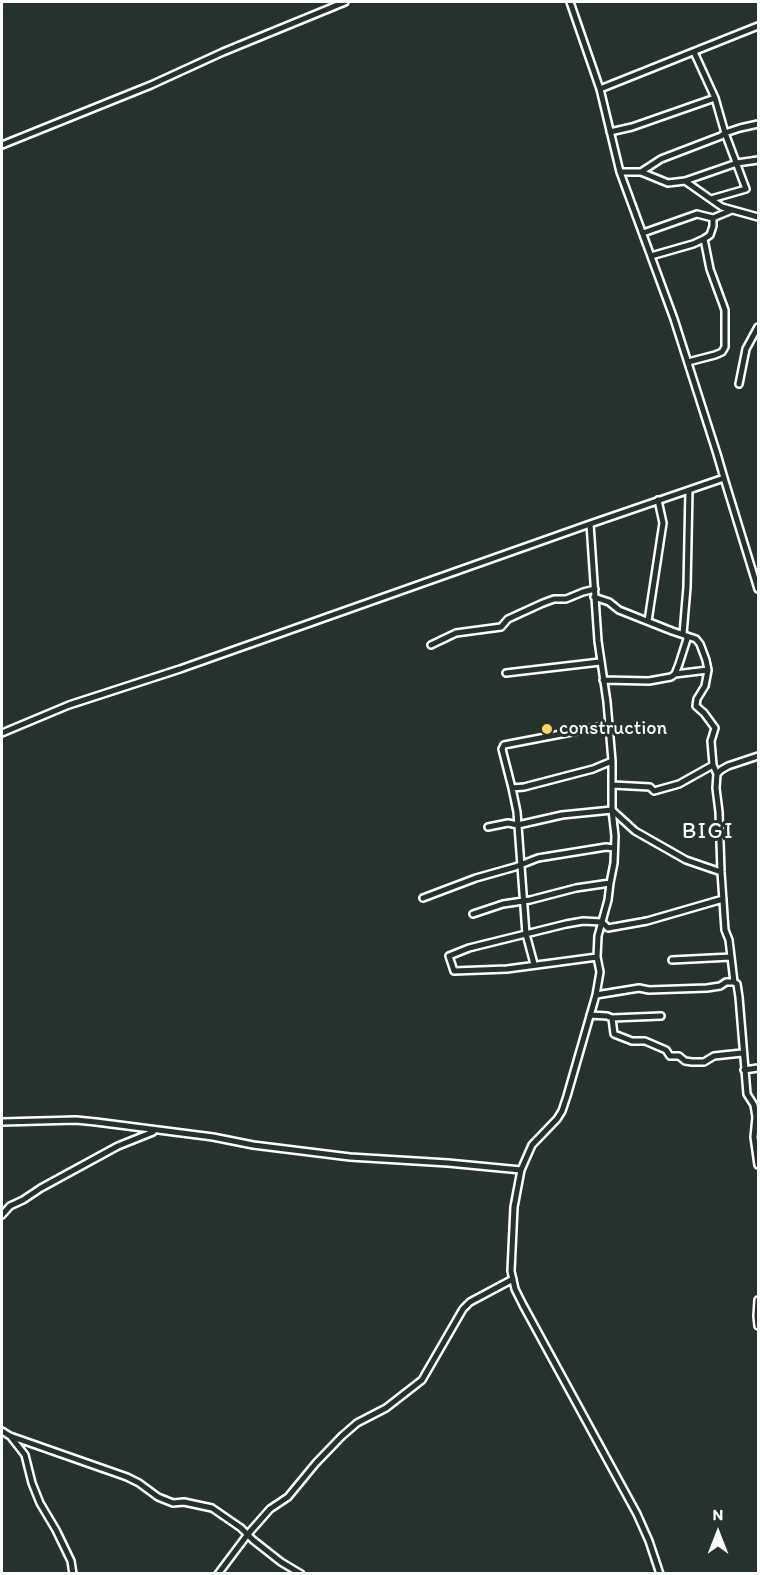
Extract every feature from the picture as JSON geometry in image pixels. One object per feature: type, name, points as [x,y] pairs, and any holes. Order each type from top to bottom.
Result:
[{"type":"street","points":[[2,145],[151,85],[223,52],[345,2]]},
{"type":"street","points":[[570,2],[600,90],[620,172],[675,319],[759,590]]},
{"type":"street","points":[[600,90],[759,26]]},
{"type":"street","points":[[693,52],[715,98],[725,133],[746,189],[711,199]]},
{"type":"street","points":[[610,132],[632,127],[715,98]]},
{"type":"street","points":[[641,172],[661,159],[725,133],[751,124],[759,124]]},
{"type":"street","points":[[620,172],[641,172],[668,183],[684,181],[737,163],[759,160]]},
{"type":"street","points":[[684,181],[722,207],[759,217]]},
{"type":"street","points":[[643,233],[698,214],[713,218],[732,210]]},
{"type":"street","points":[[651,256],[693,244],[710,235],[713,218]]},
{"type":"street","points":[[688,362],[716,355],[725,347],[725,310],[710,269],[704,238]]},
{"type":"street","points":[[739,384],[746,349],[759,327]]},
{"type":"street","points":[[2,733],[69,705],[191,665],[724,478]]},
{"type":"street","points":[[675,674],[687,639],[685,635],[689,490]]},
{"type":"street","points":[[648,621],[663,524],[658,500]]},
{"type":"street","points":[[590,524],[600,662],[607,702],[612,761],[614,863],[608,900],[598,936],[597,957],[600,972],[596,995],[562,1111],[532,1144],[521,1170],[514,1207],[512,1271],[515,1289],[523,1305],[650,1540],[660,1574]]},
{"type":"street","points":[[750,564],[759,560]]},
{"type":"street","points":[[431,645],[456,633],[501,627],[508,619],[543,603],[554,599],[566,599],[595,589]]},
{"type":"street","points":[[594,597],[609,602],[619,610],[696,639],[700,644],[708,670],[705,686],[697,699],[696,706],[715,728],[711,741],[713,765],[717,774],[720,812],[725,930],[729,940],[734,982],[737,984],[739,997],[744,1070],[747,1094],[754,1105],[756,1117],[754,1137],[759,1165]]},
{"type":"street","points":[[506,673],[600,662]]},
{"type":"street","points":[[603,680],[649,681],[671,677],[675,674],[708,670]]},
{"type":"street","points":[[534,964],[526,934],[517,812],[502,749],[504,746],[608,725]]},
{"type":"street","points":[[717,774],[728,765],[759,756]]},
{"type":"street","points":[[513,788],[593,769],[612,761]]},
{"type":"street","points":[[613,785],[650,787],[654,791],[679,784],[713,765]]},
{"type":"street","points":[[488,827],[508,823],[518,825],[562,815],[612,810],[645,837],[686,860],[721,872]]},
{"type":"street","points":[[423,898],[538,858],[606,847],[614,848]]},
{"type":"street","points":[[472,914],[503,904],[524,902],[576,888],[610,883]]},
{"type":"street","points":[[597,957],[507,969],[454,971],[449,956],[469,948],[583,921],[602,922],[608,928],[723,899]]},
{"type":"street","points":[[672,960],[730,957]]},
{"type":"street","points":[[596,995],[639,988],[649,990],[707,988],[734,982]]},
{"type":"street","points":[[590,1015],[612,1018],[661,1016]]},
{"type":"street","points":[[612,1018],[614,1034],[632,1041],[645,1041],[666,1050],[670,1056],[704,1062],[714,1056],[742,1053]]},
{"type":"street","points":[[744,1070],[759,1068]]},
{"type":"street","points":[[2,1122],[76,1120],[351,1157],[521,1170]]},
{"type":"street","points":[[2,1213],[41,1188],[118,1146],[148,1132],[158,1131]]},
{"type":"street","points":[[218,1574],[270,1509],[288,1497],[342,1436],[357,1423],[386,1408],[422,1380],[463,1309],[470,1302],[513,1279]]},
{"type":"street","points":[[759,1299],[757,1316],[759,1326]]},
{"type":"street","points":[[2,1431],[10,1436],[127,1477],[158,1497],[173,1503],[184,1502],[212,1508],[281,1562],[301,1574]]},
{"type":"street","points":[[10,1436],[25,1455],[32,1484],[71,1561],[73,1574]]},
{"type":"place","name":"construction","points":[[547,729]]},
{"type":"district","name":"BIGI","points":[[708,832]]}]
